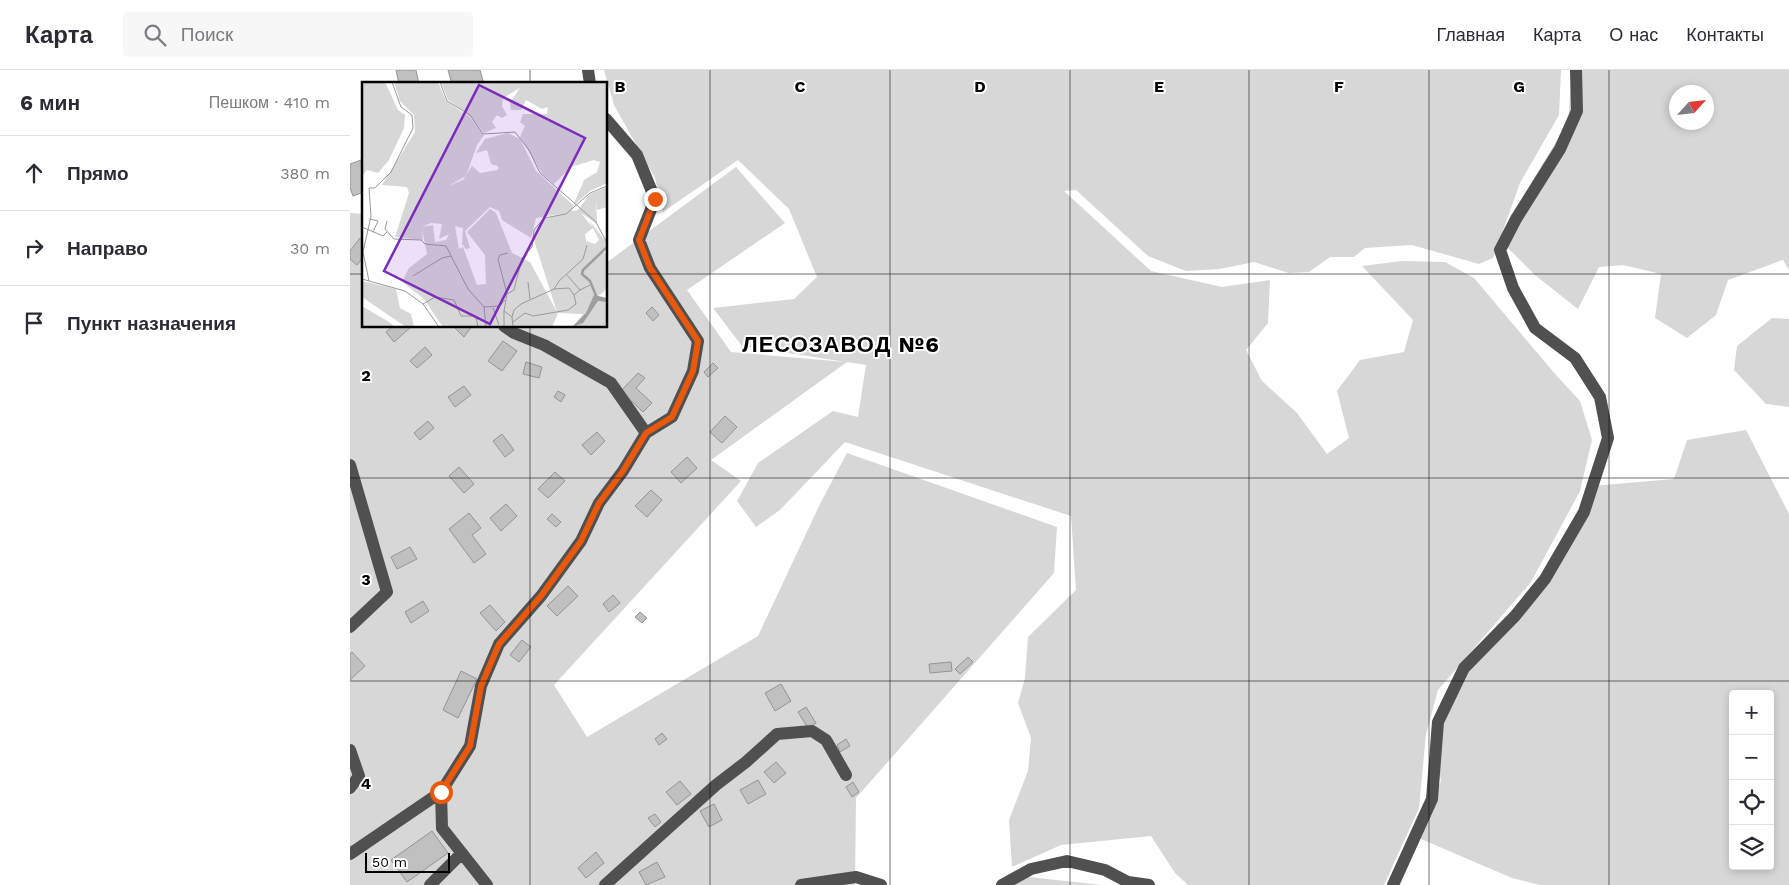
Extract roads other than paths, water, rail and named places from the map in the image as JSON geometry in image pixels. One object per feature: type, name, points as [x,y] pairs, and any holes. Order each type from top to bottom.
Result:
[{"type":"street","points":[[1393,885],[1432,799],[1438,722],[1464,668],[1515,616],[1545,579],[1584,512],[1608,438],[1600,397],[1575,358],[1534,328],[1513,288],[1500,250],[1516,219],[1560,149],[1577,111],[1576,70]]},
{"type":"street","points":[[350,854],[441,792],[470,746],[481,686],[499,644],[541,596],[581,541],[599,503],[623,471],[646,433],[672,417],[693,371],[698,341],[650,268],[639,240],[655,199],[637,155],[608,121]]},
{"type":"street","points":[[507,328],[611,383],[646,433]]},
{"type":"street","points":[[350,465],[387,592],[350,627]]},
{"type":"street","points":[[605,885],[716,785],[746,762],[777,734],[812,731],[826,740],[846,775]]},
{"type":"street","points":[[350,750],[359,776],[350,788]]},
{"type":"street","points":[[441,792],[442,828],[487,885]]},
{"type":"street","points":[[430,885],[462,853]]},
{"type":"street","points":[[1002,885],[1031,869],[1067,861],[1105,870],[1128,882],[1149,885]]},
{"type":"street","points":[[801,885],[856,877],[881,885]]},
{"type":"district","name":"ЛЕСОЗАВОД №6","points":[[841,344]]}]
